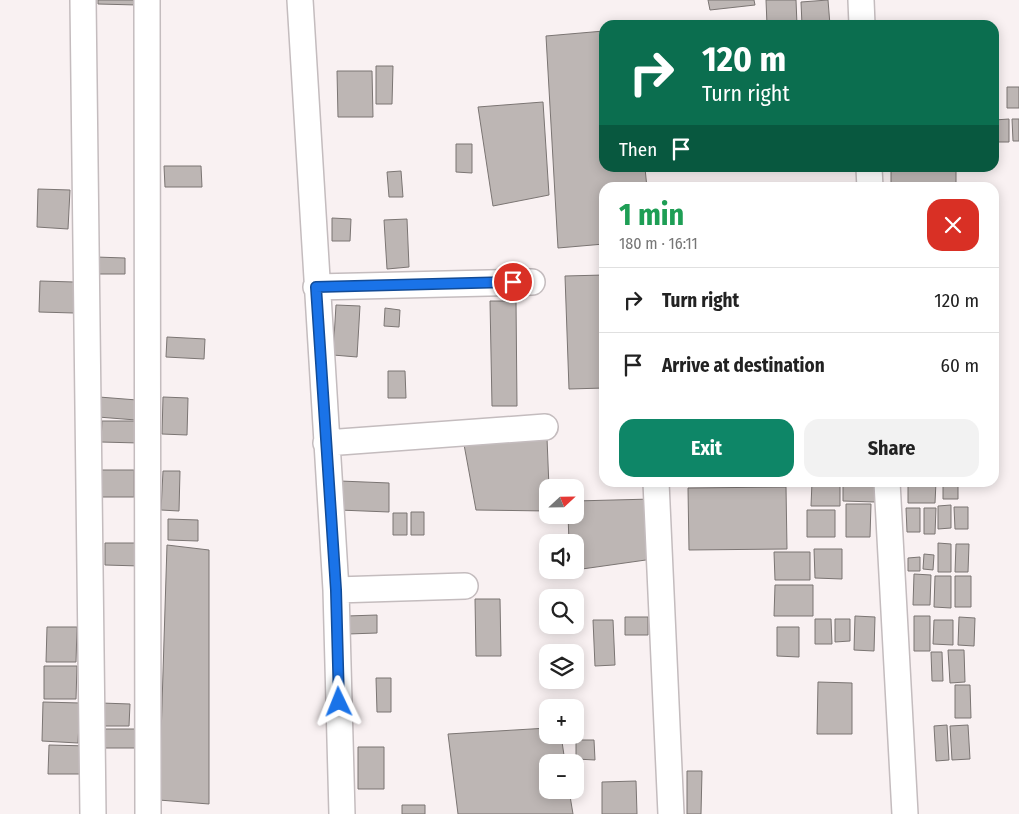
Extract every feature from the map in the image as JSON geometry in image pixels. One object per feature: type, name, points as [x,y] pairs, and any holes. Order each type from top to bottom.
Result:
[{"type":"street","points":[[83,0],[93,814]]},
{"type":"street","points":[[148,0],[148,814]]},
{"type":"street","points":[[300,0],[316,287],[336,590],[342,814]]},
{"type":"street","points":[[860,0],[862,20]]},
{"type":"street","points":[[316,287],[532,282]]},
{"type":"street","points":[[326,443],[544,427]]},
{"type":"street","points":[[656,487],[671,814]]},
{"type":"street","points":[[887,487],[906,814]]},
{"type":"street","points":[[336,590],[465,586]]},
{"type":"building","points":[[98,0],[137,0],[137,5],[98,4]]},
{"type":"building","points":[[708,0],[754,0],[755,5],[710,10]]},
{"type":"building","points":[[766,0],[796,0],[797,20],[767,20]]},
{"type":"building","points":[[828,0],[830,20],[802,20],[801,2]]},
{"type":"building","points":[[599,31],[599,172],[645,172],[646,182],[599,182],[599,244],[558,248],[546,36]]},
{"type":"building","points":[[376,66],[393,66],[392,104],[376,104]]},
{"type":"building","points":[[337,71],[372,71],[373,117],[338,117]]},
{"type":"building","points":[[1007,87],[1019,87],[1019,108],[1007,108]]},
{"type":"building","points":[[543,102],[549,195],[493,206],[478,107]]},
{"type":"building","points":[[1009,119],[1009,142],[999,142],[999,120]]},
{"type":"building","points":[[1012,119],[1019,119],[1019,141],[1013,141]]},
{"type":"building","points":[[456,144],[472,144],[472,173],[456,172]]},
{"type":"building","points":[[164,166],[201,166],[202,187],[165,187]]},
{"type":"building","points":[[401,171],[403,197],[389,197],[387,172]]},
{"type":"building","points":[[891,172],[956,172],[956,182],[891,182]]},
{"type":"building","points":[[38,189],[70,190],[68,229],[37,227]]},
{"type":"building","points":[[332,218],[351,219],[350,241],[332,241]]},
{"type":"building","points":[[407,219],[409,267],[387,269],[384,220]]},
{"type":"building","points":[[96,257],[125,258],[125,274],[96,274]]},
{"type":"building","points":[[599,275],[599,388],[569,389],[565,276]]},
{"type":"building","points":[[40,281],[74,282],[74,313],[39,312]]},
{"type":"building","points":[[490,301],[516,301],[517,406],[492,406]]},
{"type":"building","points":[[336,305],[360,306],[357,357],[333,355]]},
{"type":"building","points":[[385,308],[400,310],[399,327],[384,326]]},
{"type":"building","points":[[167,337],[205,339],[204,359],[166,357]]},
{"type":"building","points":[[388,371],[405,371],[406,398],[388,398]]},
{"type":"building","points":[[99,397],[137,400],[136,420],[98,417]]},
{"type":"building","points":[[163,397],[188,398],[187,435],[162,434]]},
{"type":"building","points":[[102,421],[139,421],[139,443],[101,442]]},
{"type":"building","points":[[547,438],[549,479],[539,479],[539,511],[476,510],[463,439]]},
{"type":"building","points":[[98,470],[134,470],[134,497],[98,497]]},
{"type":"building","points":[[163,471],[180,471],[179,511],[161,510]]},
{"type":"building","points":[[340,481],[389,483],[389,512],[339,510]]},
{"type":"building","points":[[786,487],[787,549],[689,550],[688,488]]},
{"type":"building","points":[[812,487],[840,487],[840,506],[811,506]]},
{"type":"building","points":[[843,487],[875,487],[875,502],[843,501]]},
{"type":"building","points":[[908,487],[936,487],[935,503],[908,503]]},
{"type":"building","points":[[943,487],[958,487],[958,499],[943,499]]},
{"type":"building","points":[[652,499],[660,558],[584,569],[584,534],[569,534],[568,524],[584,524],[584,501]]},
{"type":"building","points":[[846,504],[871,504],[870,537],[846,537]]},
{"type":"building","points":[[951,505],[951,528],[938,529],[938,506]]},
{"type":"building","points":[[954,507],[968,507],[968,529],[955,529]]},
{"type":"building","points":[[906,508],[920,508],[920,532],[907,532]]},
{"type":"building","points":[[924,508],[936,508],[935,534],[924,534]]},
{"type":"building","points":[[807,510],[835,510],[835,537],[807,537]]},
{"type":"building","points":[[411,512],[424,512],[424,535],[411,535]]},
{"type":"building","points":[[393,513],[407,513],[407,535],[393,535]]},
{"type":"building","points":[[168,519],[198,520],[198,541],[168,540]]},
{"type":"building","points":[[105,543],[141,543],[140,566],[105,565]]},
{"type":"building","points":[[938,543],[951,544],[951,572],[938,572]]},
{"type":"building","points":[[956,544],[969,544],[968,572],[955,572]]},
{"type":"building","points":[[167,545],[209,550],[209,804],[159,800]]},
{"type":"building","points":[[814,549],[842,549],[842,579],[815,578]]},
{"type":"building","points":[[774,552],[810,552],[810,580],[775,580]]},
{"type":"building","points":[[924,554],[934,555],[933,570],[923,569]]},
{"type":"building","points":[[920,557],[920,571],[908,571],[908,558]]},
{"type":"building","points":[[914,574],[931,575],[930,605],[913,605]]},
{"type":"building","points":[[935,576],[951,576],[951,608],[934,607]]},
{"type":"building","points":[[955,576],[971,576],[971,607],[955,607]]},
{"type":"building","points":[[775,585],[813,585],[813,616],[774,616]]},
{"type":"building","points":[[475,599],[500,599],[501,656],[476,656]]},
{"type":"building","points":[[377,615],[377,633],[348,634],[347,616]]},
{"type":"building","points":[[855,616],[875,617],[874,651],[854,650]]},
{"type":"building","points":[[914,616],[930,616],[930,651],[914,651]]},
{"type":"building","points":[[625,617],[648,617],[648,635],[625,635]]},
{"type":"building","points":[[959,617],[975,618],[974,646],[958,645]]},
{"type":"building","points":[[815,619],[831,619],[832,644],[815,644]]},
{"type":"building","points":[[835,619],[850,619],[850,641],[835,642]]},
{"type":"building","points":[[593,620],[613,620],[615,665],[595,666]]},
{"type":"building","points":[[934,620],[953,620],[953,645],[933,644]]},
{"type":"building","points":[[47,627],[77,627],[76,662],[46,662]]},
{"type":"building","points":[[777,627],[799,627],[799,657],[777,656]]},
{"type":"building","points":[[948,650],[964,650],[965,682],[950,683]]},
{"type":"building","points":[[931,652],[942,652],[943,681],[932,681]]},
{"type":"building","points":[[44,666],[77,666],[76,699],[44,699]]},
{"type":"building","points":[[376,678],[391,678],[391,712],[377,712]]},
{"type":"building","points":[[818,682],[852,683],[852,734],[817,734]]},
{"type":"building","points":[[955,685],[970,685],[971,718],[955,718]]},
{"type":"building","points":[[43,702],[80,703],[78,743],[42,741]]},
{"type":"building","points":[[101,703],[130,704],[129,726],[101,726]]},
{"type":"building","points":[[947,725],[949,760],[936,761],[934,726]]},
{"type":"building","points":[[968,725],[970,759],[952,760],[950,726]]},
{"type":"building","points":[[104,729],[138,729],[138,748],[103,748]]},
{"type":"building","points":[[539,729],[539,744],[562,744],[564,754],[539,754],[539,799],[570,799],[573,814],[458,814],[448,734]]},
{"type":"building","points":[[584,740],[594,740],[595,760],[584,759],[584,754],[576,754],[576,744],[584,744]]},
{"type":"building","points":[[49,745],[88,746],[88,774],[48,774]]},
{"type":"building","points":[[358,747],[384,747],[384,789],[358,789]]},
{"type":"building","points":[[687,771],[702,771],[701,814],[687,814]]},
{"type":"building","points":[[636,781],[637,814],[602,814],[602,782]]},
{"type":"building","points":[[402,805],[425,805],[425,814],[402,814]]},
{"type":"route","points":[[339,702],[336,590],[316,287],[513,282]]}]
